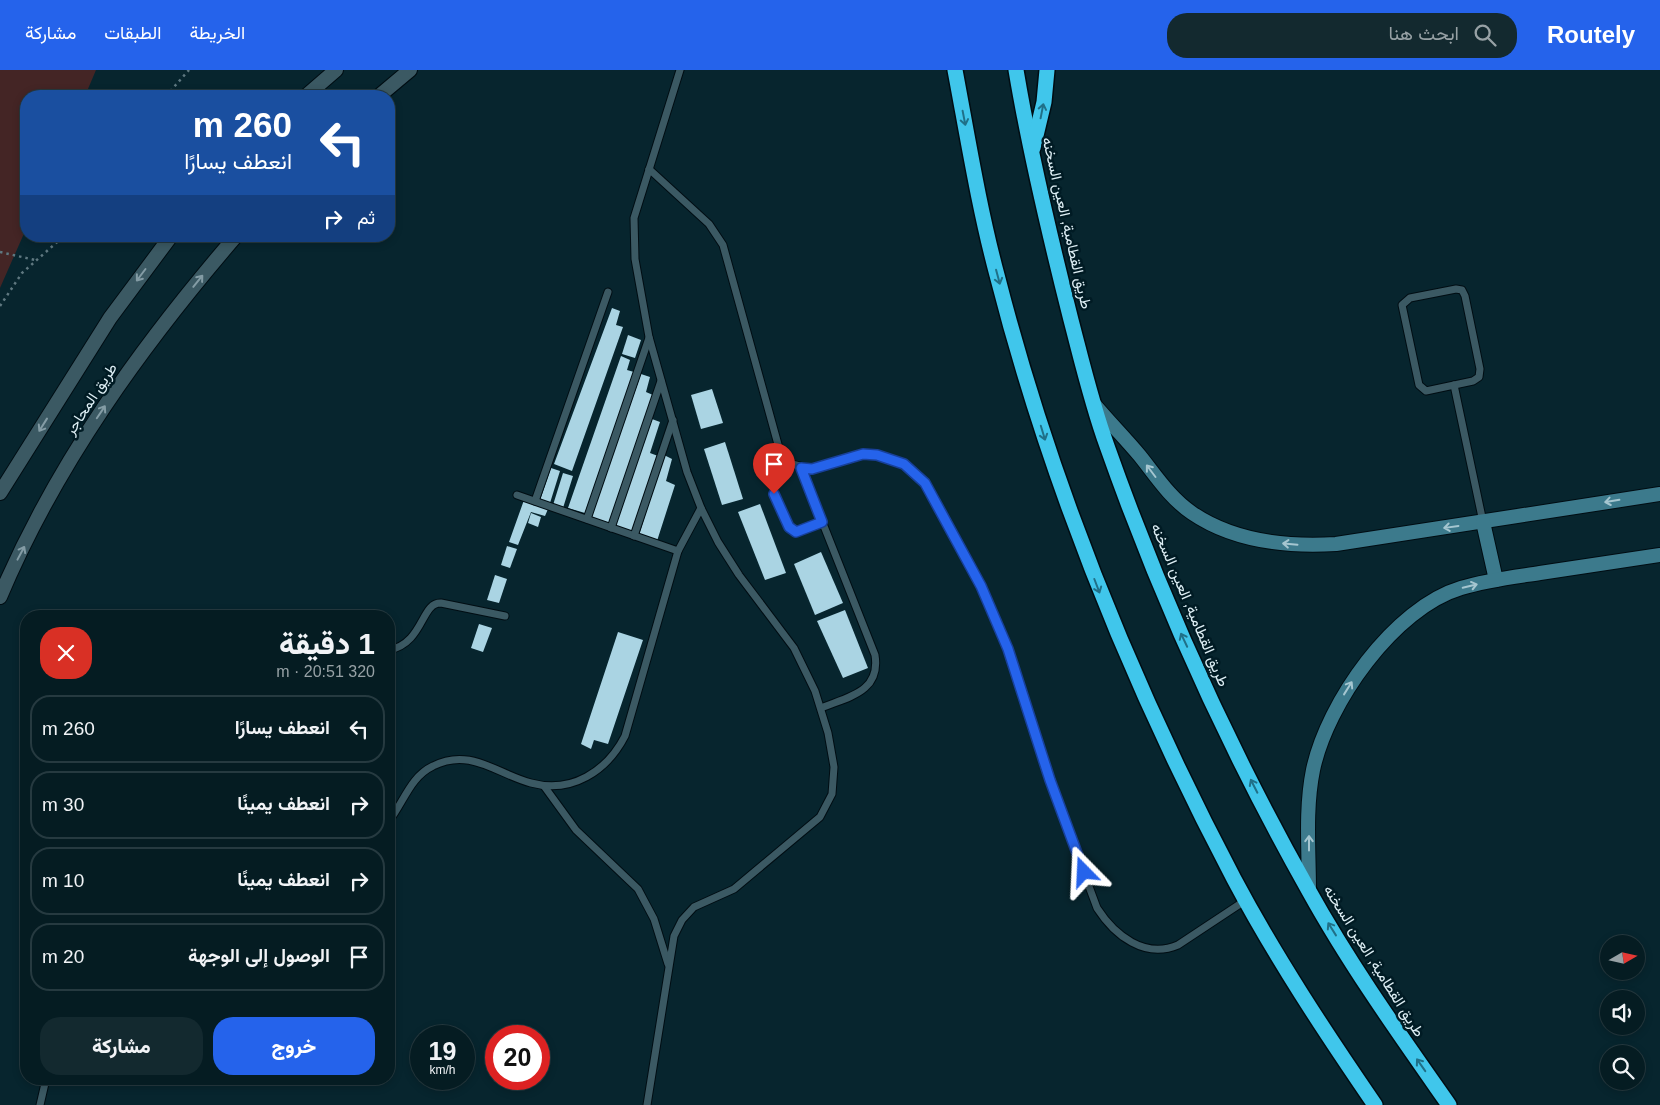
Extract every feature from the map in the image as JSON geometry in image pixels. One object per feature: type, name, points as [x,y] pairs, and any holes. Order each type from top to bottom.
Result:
[{"type":"highway","points":[[955,70],[974,172],[997,275],[1044,438],[1099,590],[1162,738],[1246,900],[1317,1020],[1375,1105]]},
{"type":"highway","name":"طريق القطامية, العين السخنه","points":[[1016,70],[1051,244],[1093,403],[1106,445],[1163,594],[1230,738],[1309,891],[1382,1009],[1449,1105]]},
{"type":"highway","points":[[1032,152],[1044,102],[1048,70]]},
{"type":"main road","points":[[1093,403],[1141,457],[1160,483],[1191,513],[1230,531],[1250,537],[1293,544],[1336,544],[1660,494]]},
{"type":"main road","points":[[1484,522],[1496,580]]},
{"type":"main road","points":[[1309,891],[1309,805],[1313,771],[1329,725],[1344,696],[1366,662],[1382,644],[1419,612],[1439,598],[1460,588],[1496,580],[1660,555]]},
{"type":"street","points":[[313,90],[336,70]]},
{"type":"street","points":[[386,90],[410,70]]},
{"type":"street","name":"طريق المحاجر","points":[[0,493],[110,318],[167,242]]},
{"type":"street","name":"طريق المحاجر","points":[[0,597],[38,519],[97,418],[163,324],[231,242]]},
{"type":"lane","points":[[647,1105],[674,936],[687,913],[701,903],[734,889],[820,817],[827,806],[834,780],[834,767],[821,708],[805,669],[794,648],[739,575],[718,542],[701,508],[687,472],[649,338],[635,259],[634,218],[680,70]]},
{"type":"lane","points":[[649,169],[704,220],[722,245],[779,448],[784,457],[801,468],[812,469],[863,454],[877,455],[904,464],[925,483],[981,586],[999,625],[1020,681],[1050,780],[1097,908],[1114,931],[1125,939],[1148,949],[1168,949],[1246,900]]},
{"type":"lane","points":[[1456,289],[1464,293],[1480,373],[1473,382],[1454,385],[1428,391],[1420,388],[1403,308],[1406,299],[1456,289]]},
{"type":"lane","points":[[535,501],[608,292]]},
{"type":"lane","points":[[587,519],[649,338]]},
{"type":"lane","points":[[611,528],[662,381]]},
{"type":"lane","points":[[1454,385],[1484,522]]},
{"type":"lane","points":[[634,536],[672,420]]},
{"type":"lane","points":[[801,468],[874,655],[876,665],[871,684],[864,690],[821,708]]},
{"type":"lane","points":[[774,494],[792,530],[801,531],[822,522]]},
{"type":"lane","points":[[518,495],[678,551]]},
{"type":"lane","points":[[395,811],[414,781],[422,772],[445,761],[470,759],[530,783],[544,786],[573,783],[586,778],[610,761],[625,736],[678,551],[701,508]]},
{"type":"lane","points":[[395,648],[415,636],[427,610],[433,604],[505,616]]},
{"type":"lane","points":[[544,786],[576,830],[638,889],[658,927],[669,968]]},
{"type":"lane","points":[[40,1105],[45,1085]]},
{"type":"path","points":[[171,90],[189,70]]},
{"type":"path","points":[[0,306],[13,284],[35,260],[57,242]]},
{"type":"path","points":[[0,252],[35,260]]},
{"type":"shaded area","points":[[0,70],[96,70],[88,90],[20,90],[20,242],[0,288]]},
{"type":"building","points":[[612,308],[620,311],[616,325],[623,327],[572,471],[554,464]]},
{"type":"building","points":[[628,335],[641,340],[635,358],[622,354]]},
{"type":"building","points":[[621,356],[630,360],[627,370],[634,372],[585,513],[568,508]]},
{"type":"building","points":[[641,374],[650,377],[646,392],[653,395],[609,523],[591,517]]},
{"type":"building","points":[[712,389],[723,423],[701,429],[691,395]]},
{"type":"building","points":[[652,419],[660,422],[650,453],[658,456],[633,532],[615,526]]},
{"type":"building","points":[[725,442],[743,499],[722,505],[704,449]]},
{"type":"building","points":[[664,455],[672,459],[666,481],[675,485],[657,541],[639,535]]},
{"type":"building","points":[[551,468],[560,471],[550,503],[540,500]]},
{"type":"building","points":[[563,473],[573,476],[563,508],[553,505]]},
{"type":"building","points":[[524,500],[548,509],[545,516],[531,512],[518,545],[509,542]]},
{"type":"building","points":[[760,504],[786,573],[765,580],[738,512]]},
{"type":"building","points":[[531,513],[541,517],[538,527],[528,523]]},
{"type":"building","points":[[507,546],[517,549],[510,568],[501,565]]},
{"type":"building","points":[[821,552],[843,603],[815,615],[794,564]]},
{"type":"building","points":[[495,575],[507,579],[499,603],[487,600]]},
{"type":"building","points":[[845,610],[868,668],[843,678],[817,621]]},
{"type":"building","points":[[479,624],[492,628],[483,652],[471,648]]},
{"type":"building","points":[[618,632],[643,640],[608,744],[594,740],[591,749],[581,744]]},
{"type":"route","points":[[774,494],[789,527],[796,532],[822,522],[801,468],[812,469],[863,454],[877,455],[904,464],[925,483],[981,586],[995,617],[1020,681],[1050,780],[1084,872]]}]
